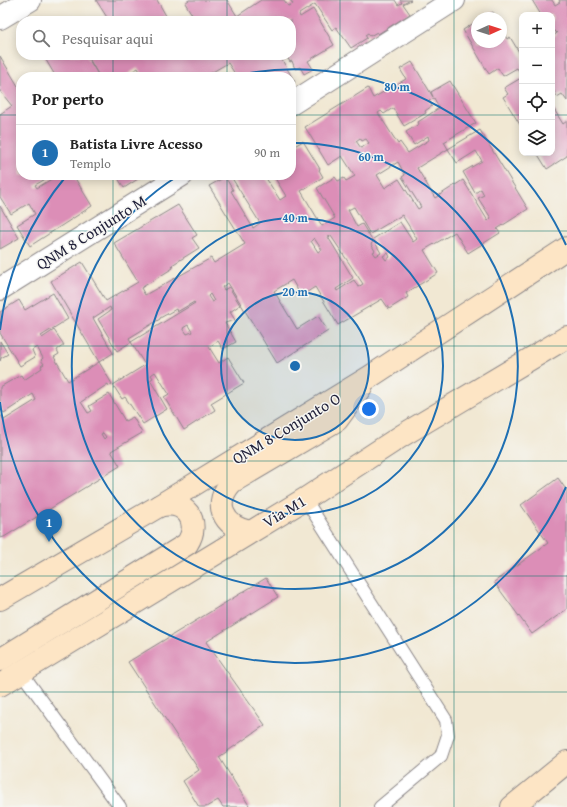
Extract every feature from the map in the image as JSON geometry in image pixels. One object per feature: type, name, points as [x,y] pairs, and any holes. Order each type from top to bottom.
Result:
[{"type":"main road","name":"QNM 8 Conjunto O","points":[[0,599],[159,506],[368,378],[567,248]]},
{"type":"main road","name":"Via M1","points":[[0,685],[305,499],[403,435],[567,337]]},
{"type":"main road","points":[[250,532],[233,526],[225,516],[222,504],[226,488],[232,482],[337,420],[368,378]]},
{"type":"main road","points":[[0,660],[187,544],[192,531],[193,523],[184,508],[176,504],[159,506]]},
{"type":"main road","points":[[512,807],[567,762]]},
{"type":"street","points":[[0,18],[30,0]]},
{"type":"street","points":[[296,101],[454,0]]},
{"type":"street","name":"QNM 8 Conjunto M","points":[[0,289],[174,180]]},
{"type":"lane","points":[[305,499],[446,720],[448,735],[441,756],[380,807]]},
{"type":"lane","points":[[21,672],[120,807]]},
{"type":"building","points":[[96,0],[157,0],[166,16],[106,16]]},
{"type":"building","points":[[189,0],[227,0],[237,16],[193,16],[185,3]]},
{"type":"building","points":[[261,0],[284,0],[288,6],[293,4],[290,0],[395,0],[398,5],[402,3],[400,0],[411,0],[403,4],[410,14],[378,34],[377,32],[370,36],[368,33],[365,35],[367,38],[351,48],[336,27],[332,30],[315,4],[299,14],[300,17],[313,9],[334,45],[308,61],[313,69],[304,74],[300,67],[295,69],[292,61],[290,62],[289,60],[296,60],[296,16],[237,16]]},
{"type":"building","points":[[532,0],[552,0],[555,5],[560,2],[559,0],[567,0],[567,101],[562,94],[557,97],[555,93],[555,35],[557,33],[555,31],[555,12],[539,12]]},
{"type":"building","points":[[471,25],[471,44],[463,30]]},
{"type":"building","points":[[510,37],[519,52],[519,71],[517,68],[503,76],[498,68],[489,74],[474,48],[507,48],[507,39]]},
{"type":"building","points":[[0,56],[16,83],[16,180],[44,180],[35,185],[37,188],[50,180],[76,180],[92,206],[30,246],[17,225],[35,214],[29,203],[11,214],[0,197],[0,114],[12,106],[0,91]]},
{"type":"building","points":[[46,60],[89,60],[97,72],[53,72]]},
{"type":"building","points":[[90,60],[282,60],[289,72],[234,72],[228,63],[213,72],[140,72],[138,68],[131,72],[97,72]]},
{"type":"building","points":[[412,62],[433,97],[431,92],[450,81],[476,123],[444,142],[448,149],[480,130],[528,209],[497,229],[500,233],[468,253],[455,232],[424,250],[438,273],[406,293],[408,297],[389,309],[382,299],[338,325],[315,287],[301,296],[292,280],[274,291],[297,329],[318,316],[328,331],[277,363],[228,283],[222,287],[224,290],[229,287],[240,305],[230,312],[235,320],[225,323],[236,342],[223,349],[218,341],[209,347],[219,363],[228,357],[244,383],[211,403],[215,410],[184,430],[164,397],[169,394],[155,372],[151,375],[153,378],[150,380],[167,409],[143,424],[125,397],[122,399],[113,385],[145,365],[131,342],[117,351],[98,319],[111,310],[110,307],[93,318],[113,353],[99,362],[51,281],[82,262],[106,301],[138,282],[114,243],[178,205],[197,235],[192,238],[199,248],[172,265],[173,268],[141,288],[145,295],[211,258],[214,263],[245,244],[209,186],[220,180],[227,180],[233,190],[231,191],[253,228],[260,223],[233,180],[267,180],[280,200],[286,196],[276,180],[296,180],[296,145],[303,141],[320,169],[319,170],[323,177],[301,191],[322,226],[335,218],[317,188],[335,177],[338,181],[344,178],[346,181],[355,176],[342,156],[328,165],[305,127],[368,88],[373,98],[406,79],[400,69]],"holes":[[[434,98],[439,108],[406,132],[414,145],[428,136],[429,140],[408,153],[400,142],[398,144],[378,113],[381,111],[384,114],[393,108],[404,126],[426,113],[425,111],[432,106],[429,101]],[[360,138],[362,141],[366,139],[369,143],[361,148],[356,141]],[[448,149],[457,163],[476,151],[482,161],[463,172],[475,193],[481,189],[484,195],[478,198],[491,218],[488,221],[463,180],[435,198],[417,168]],[[398,162],[405,175],[402,177],[421,207],[418,209],[399,179],[385,188],[377,175]],[[354,207],[370,234],[402,215],[417,239],[413,242],[400,222],[373,239],[381,253],[376,256],[373,252],[375,251],[371,244],[373,242],[362,224],[357,227],[348,210]],[[331,236],[363,284],[358,287],[354,280],[337,291],[336,289],[353,278],[328,237]],[[314,238],[322,250],[318,252],[311,241]],[[388,253],[390,257],[386,260],[383,256]],[[210,294],[214,301],[212,302],[208,296]],[[194,302],[195,303],[131,342],[129,338],[176,309],[177,312]],[[188,325],[192,332],[187,334],[183,328]]]},
{"type":"building","points":[[519,79],[519,123],[503,97],[508,94],[504,88]]},
{"type":"building","points":[[555,111],[563,124],[567,121],[567,156],[547,169],[539,156],[555,156]]},
{"type":"building","points":[[119,180],[136,180],[124,188]]},
{"type":"building","points":[[0,206],[19,238],[0,249]]},
{"type":"building","points":[[53,293],[68,319],[41,336],[42,338],[54,330],[64,345],[57,350],[59,354],[54,357],[68,381],[99,362],[112,384],[109,386],[108,384],[81,402],[88,413],[92,411],[89,406],[109,394],[125,421],[133,417],[142,433],[111,451],[120,466],[4,537],[0,538],[0,414],[4,420],[36,400],[33,394],[4,413],[0,407],[0,387],[21,375],[24,380],[42,368],[41,366],[44,364],[41,360],[43,358],[37,347],[32,350],[35,357],[20,366],[0,333],[0,312],[19,300],[25,310]],"holes":[[[103,433],[106,437],[104,439],[101,434]]]},
{"type":"building","points":[[0,341],[8,354],[1,358],[0,361]]},
{"type":"building","points":[[558,478],[567,491],[567,609],[532,634],[494,582],[548,543],[521,505]]},
{"type":"building","points":[[266,578],[278,597],[206,642],[265,725],[219,757],[250,807],[223,807],[218,800],[206,807],[199,807],[183,781],[199,770],[128,662]]},
{"type":"place","name":"Batista Livre Acesso","points":[[49,542]]}]
